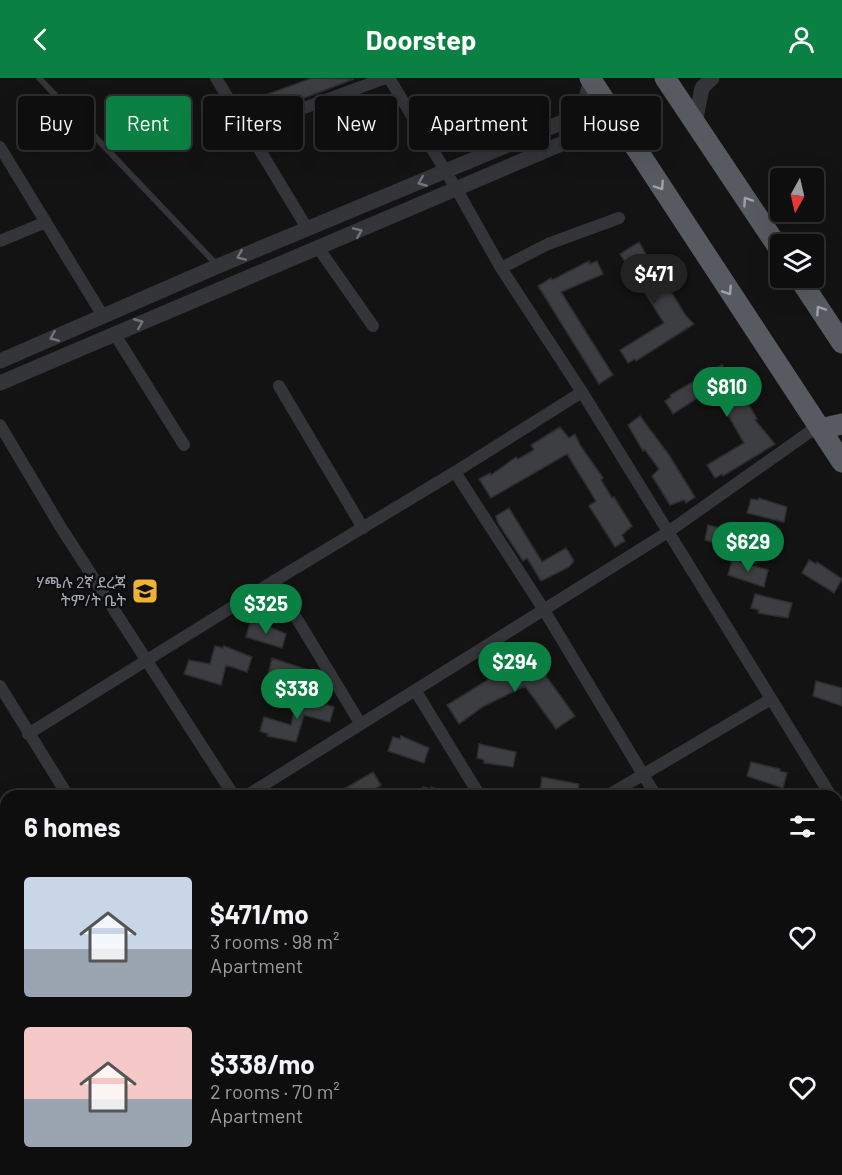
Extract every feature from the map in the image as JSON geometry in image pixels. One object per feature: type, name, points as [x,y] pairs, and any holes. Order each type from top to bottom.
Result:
[{"type":"highway","points":[[665,78],[770,235]]},
{"type":"highway","points":[[590,79],[601,96]]},
{"type":"highway","points":[[637,150],[842,462]]},
{"type":"highway","points":[[805,288],[842,343]]},
{"type":"highway","points":[[819,428],[842,424]]},
{"type":"street","points":[[216,78],[227,96]]},
{"type":"street","points":[[303,109],[387,78],[457,190],[501,268],[582,392],[827,790]]},
{"type":"street","points":[[695,123],[702,88],[712,78]]},
{"type":"street","points":[[0,361],[306,228],[563,122],[586,98],[590,79]]},
{"type":"street","points":[[0,383],[561,144]]},
{"type":"street","points":[[0,147],[104,316]]},
{"type":"street","points":[[260,150],[306,228]]},
{"type":"street","points":[[501,268],[548,244],[620,218]]},
{"type":"street","points":[[0,241],[46,222]]},
{"type":"street","points":[[319,249],[373,326]]},
{"type":"street","points":[[114,333],[184,445]]},
{"type":"street","points":[[279,386],[363,528]]},
{"type":"street","points":[[28,734],[582,392]]},
{"type":"street","points":[[0,425],[60,526],[230,790]]},
{"type":"street","points":[[255,790],[668,532],[819,428]]},
{"type":"street","points":[[455,472],[544,610],[652,790]]},
{"type":"street","points":[[274,581],[360,723]]},
{"type":"street","points":[[0,686],[64,790]]},
{"type":"street","points":[[415,690],[476,790]]},
{"type":"street","points":[[617,790],[771,699]]},
{"type":"lane","points":[[39,78],[218,266]]},
{"type":"building","points":[[312,78],[354,79],[303,99],[303,96],[262,96]]},
{"type":"building","points":[[639,242],[655,270],[657,269],[686,316],[694,324],[636,361],[635,359],[628,363],[620,350],[664,323],[620,254]]},
{"type":"building","points":[[589,261],[590,264],[597,261],[603,274],[561,292],[613,375],[599,384],[538,286]]},
{"type":"building","points":[[722,365],[727,376],[746,400],[757,419],[755,420],[775,444],[723,476],[722,474],[715,478],[707,465],[744,443],[721,403],[711,389],[673,414],[665,401],[671,397],[670,395]]},
{"type":"building","points":[[640,416],[669,455],[695,497],[686,503],[684,500],[670,505],[652,476],[659,469],[645,450],[643,451],[628,425]]},
{"type":"building","points":[[560,427],[569,438],[575,434],[603,478],[601,480],[612,498],[614,497],[632,526],[622,535],[625,541],[615,547],[589,506],[596,501],[567,454],[491,498],[479,479],[490,473],[491,475],[516,457],[518,459],[534,450],[531,445]]},
{"type":"building","points":[[759,498],[787,507],[784,522],[747,513],[751,499],[758,500]]},
{"type":"building","points":[[509,508],[542,562],[566,548],[574,561],[569,567],[541,581],[527,558],[523,561],[498,523],[496,516]]},
{"type":"building","points":[[708,525],[745,534],[741,552],[705,540]]},
{"type":"building","points":[[732,560],[768,570],[764,587],[728,575]]},
{"type":"building","points":[[809,560],[816,564],[817,562],[842,579],[834,593],[802,573]]},
{"type":"building","points":[[755,594],[792,603],[788,618],[758,613],[759,610],[751,608]]},
{"type":"building","points":[[258,622],[286,634],[282,648],[246,637],[250,623]]},
{"type":"building","points":[[215,646],[223,648],[224,646],[252,657],[247,672],[226,665],[221,685],[184,674],[189,660],[210,664]]},
{"type":"building","points":[[530,654],[575,716],[556,729],[525,686],[484,706],[459,724],[447,705],[504,670],[506,672]]},
{"type":"building","points":[[272,658],[308,670],[305,685],[268,675]]},
{"type":"building","points":[[816,681],[842,688],[842,706],[813,696]]},
{"type":"building","points":[[297,696],[334,707],[330,722],[304,715],[296,742],[267,736],[268,734],[260,731],[264,717],[291,725]]},
{"type":"building","points":[[401,736],[429,748],[424,763],[388,751],[393,737],[400,739]]},
{"type":"building","points":[[479,744],[516,752],[513,767],[484,763],[484,760],[477,758]]},
{"type":"building","points":[[751,762],[787,773],[783,788],[747,776]]},
{"type":"building","points":[[373,772],[381,785],[376,790],[342,790]]},
{"type":"building","points":[[542,777],[579,784],[578,790],[540,790]]},
{"type":"building","points":[[423,787],[431,789],[431,787],[439,790],[422,790]]},
{"type":"place","name":"ሃጫሉ 2ኛ ደረጃ ትም/ት ቤት","points":[[145,591]]}]
